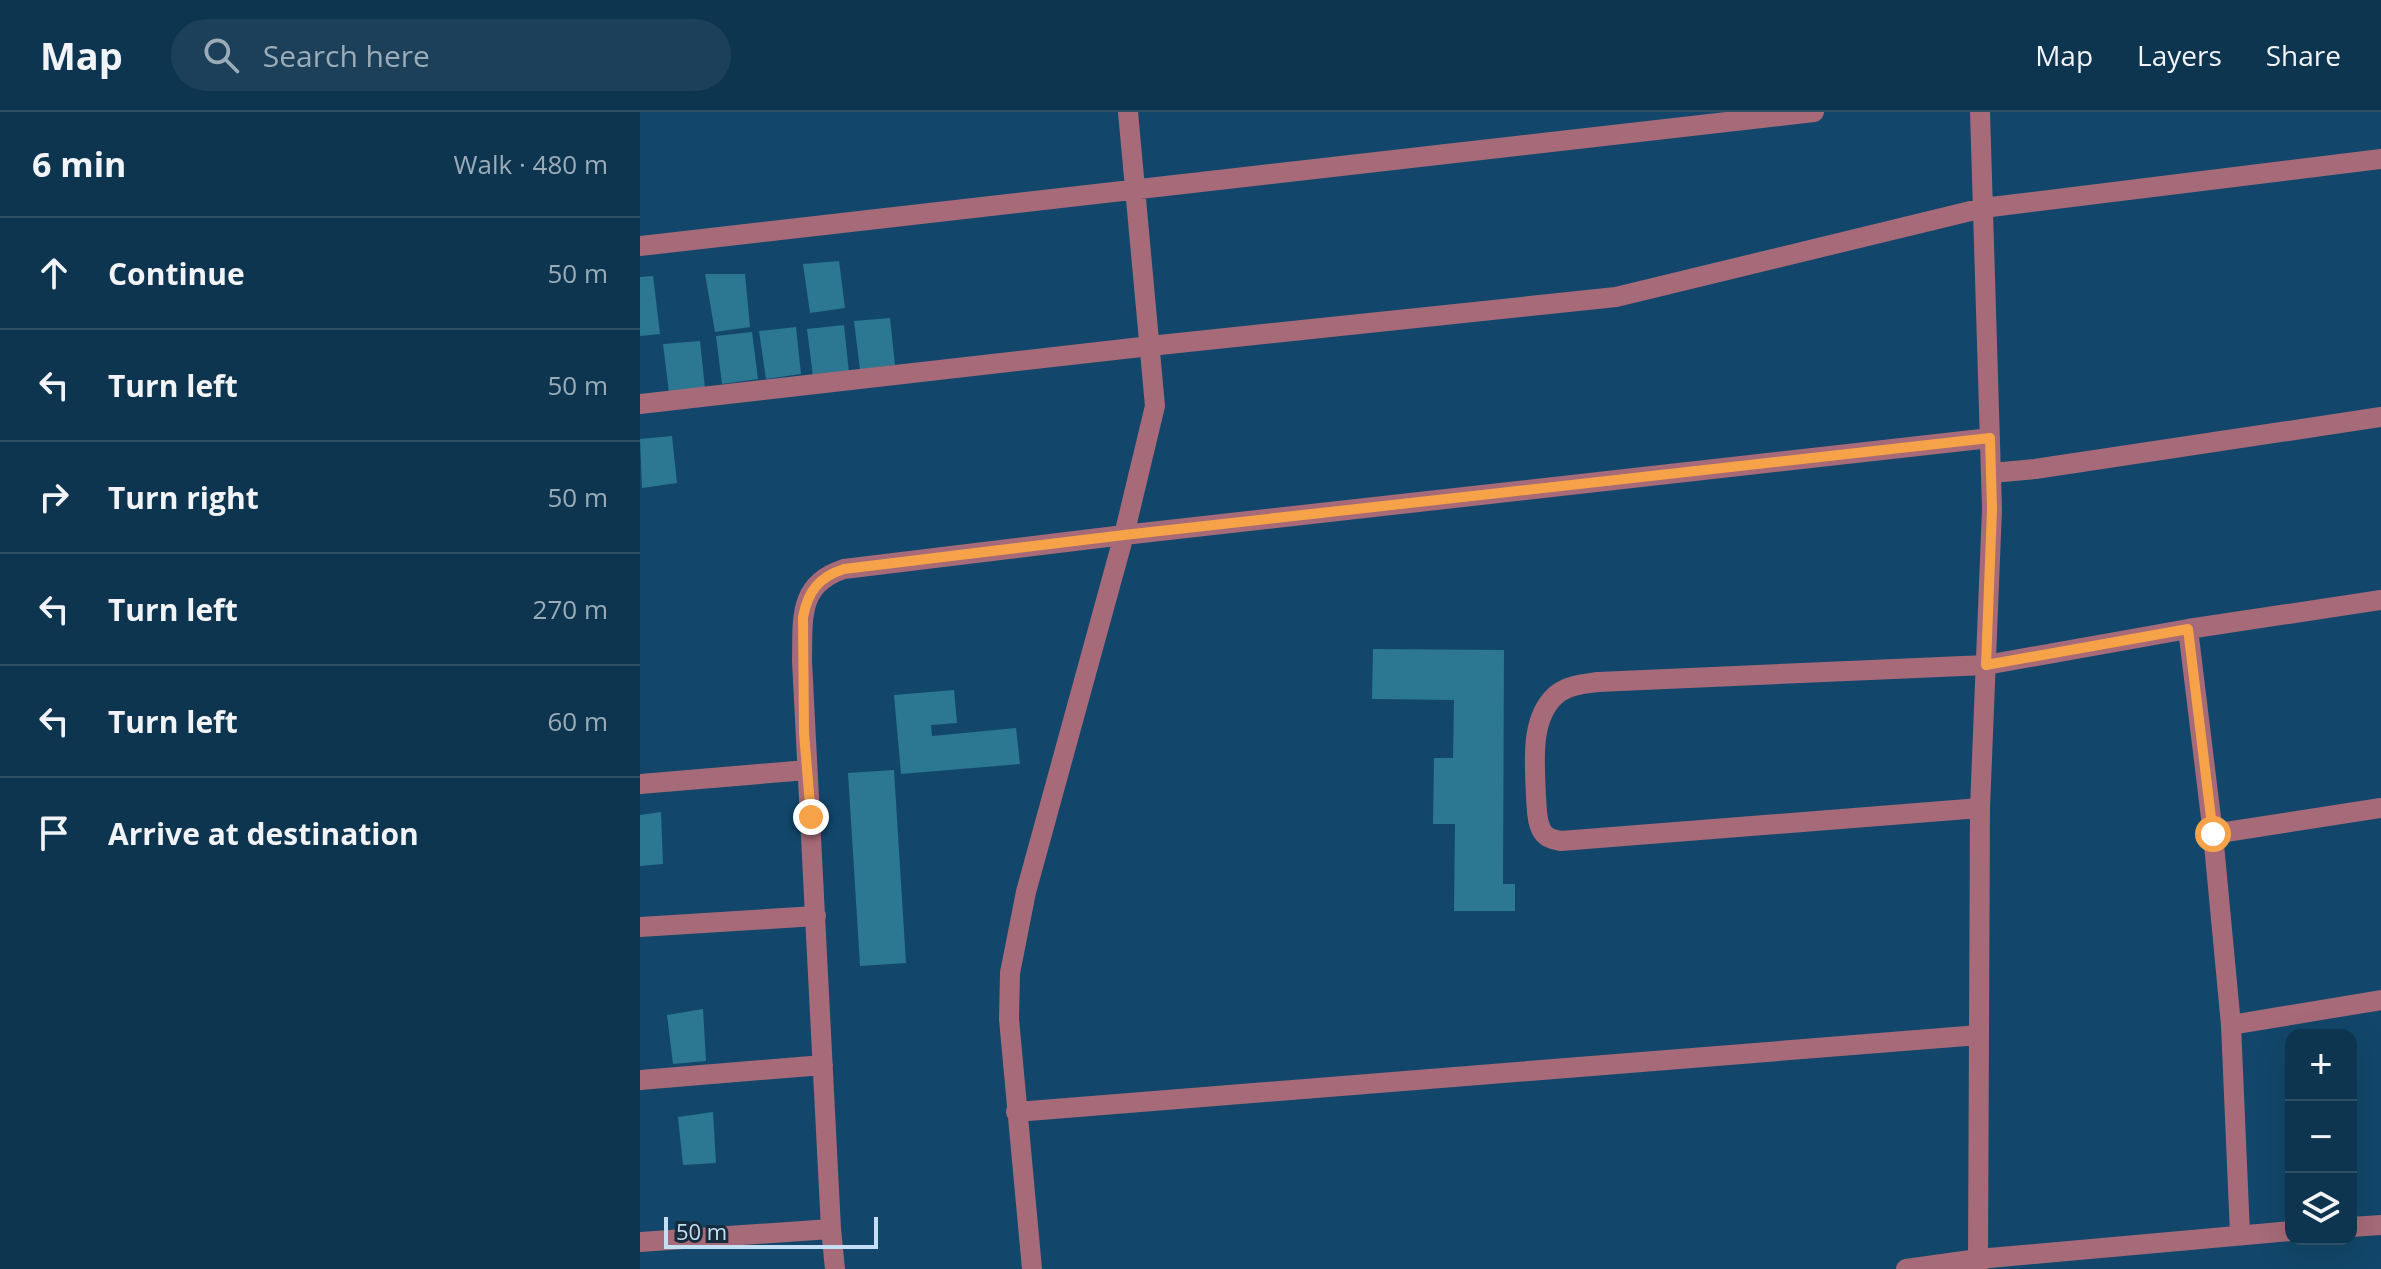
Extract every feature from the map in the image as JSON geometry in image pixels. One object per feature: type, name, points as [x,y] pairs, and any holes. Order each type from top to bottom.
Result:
[{"type":"street","points":[[1032,1269],[1009,1019],[1010,973],[1026,892],[1124,535],[1155,406],[1128,112]]},
{"type":"street","points":[[640,246],[1814,112]]},
{"type":"street","points":[[1978,1264],[1980,808],[1992,473],[1980,112]]},
{"type":"street","points":[[640,404],[1616,297],[1983,208],[2381,159]]},
{"type":"street","points":[[1992,473],[2381,417]]},
{"type":"street","points":[[835,1269],[802,661],[806,599],[829,574],[844,569],[1124,535],[1990,438]]},
{"type":"street","points":[[1980,808],[1561,841],[1548,838],[1541,830],[1537,818],[1534,760],[1544,712],[1556,695],[1571,686],[1598,682],[1986,665],[2188,629],[2381,600]]},
{"type":"street","points":[[2188,629],[2213,834],[2231,1025],[2240,1234]]},
{"type":"street","points":[[640,784],[807,770]]},
{"type":"street","points":[[2213,834],[2381,808]]},
{"type":"street","points":[[640,927],[816,916]]},
{"type":"street","points":[[2231,1025],[2381,1000]]},
{"type":"street","points":[[1016,1112],[1979,1035]]},
{"type":"street","points":[[640,1080],[823,1065]]},
{"type":"street","points":[[2357,1227],[2381,1225]]},
{"type":"street","points":[[640,1242],[831,1229]]},
{"type":"street","points":[[1906,1269],[2285,1231]]},
{"type":"building","points":[[839,261],[845,308],[810,313],[803,264]]},
{"type":"building","points":[[705,274],[745,274],[750,327],[715,332]]},
{"type":"building","points":[[653,276],[660,334],[640,336],[640,277]]},
{"type":"building","points":[[890,318],[895,365],[860,370],[854,321]]},
{"type":"building","points":[[844,325],[849,373],[813,377],[807,329]]},
{"type":"building","points":[[796,327],[801,374],[766,379],[759,331]]},
{"type":"building","points":[[752,332],[758,379],[722,384],[716,336]]},
{"type":"building","points":[[700,341],[705,388],[669,393],[663,344]]},
{"type":"building","points":[[672,436],[677,483],[642,488],[640,439]]},
{"type":"building","points":[[1373,649],[1504,650],[1503,884],[1515,884],[1515,911],[1454,911],[1455,824],[1433,824],[1434,758],[1453,758],[1454,700],[1372,699]]},
{"type":"building","points":[[954,690],[957,723],[931,725],[932,736],[1016,728],[1020,764],[901,774],[894,695]]},
{"type":"building","points":[[894,770],[906,963],[860,966],[848,773]]},
{"type":"building","points":[[661,812],[663,864],[640,866],[640,815]]},
{"type":"building","points":[[703,1009],[706,1061],[673,1064],[667,1015]]},
{"type":"building","points":[[713,1112],[716,1163],[683,1165],[678,1117]]},
{"type":"route","points":[[811,817],[804,733],[803,617],[806,599],[815,586],[829,574],[844,569],[1990,438],[1992,509],[1986,665],[2188,629],[2213,834]]}]
